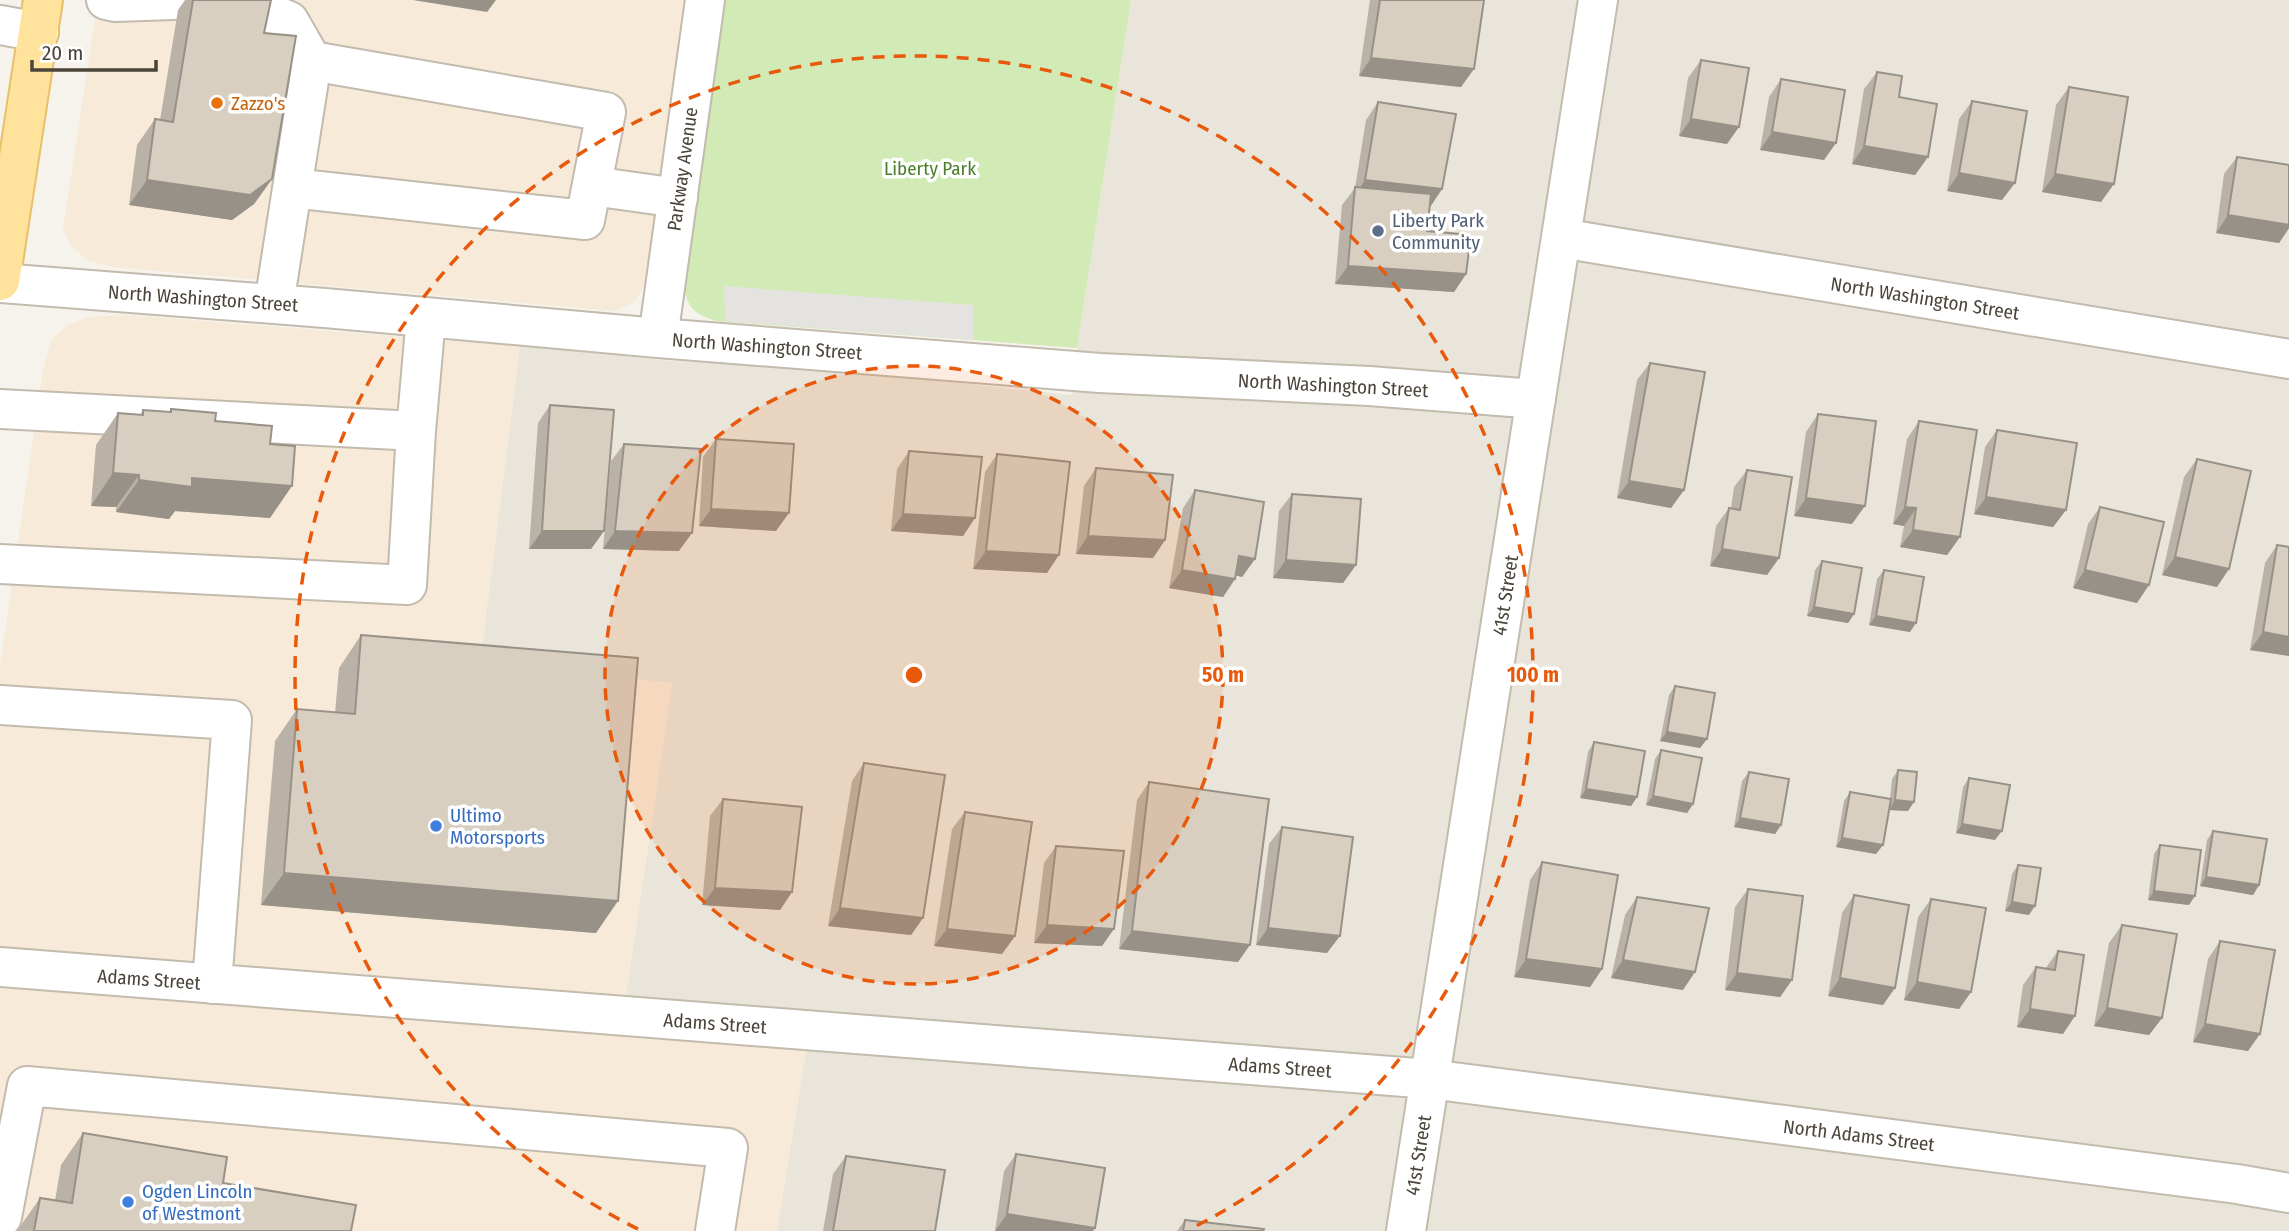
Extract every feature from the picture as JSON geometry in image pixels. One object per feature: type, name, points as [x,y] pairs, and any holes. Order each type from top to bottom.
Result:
[{"type":"main road","points":[[0,282],[41,16]]},
{"type":"street","points":[[106,0],[173,0]]},
{"type":"street","points":[[239,0],[289,21],[312,61],[274,304]]},
{"type":"street","name":"Parkway Avenue","points":[[658,338],[705,0]]},
{"type":"street","name":"41st Street","points":[[1406,1231],[1598,0]]},
{"type":"street","points":[[0,25],[41,16]]},
{"type":"street","points":[[292,187],[585,220],[606,112],[312,61]]},
{"type":"street","points":[[592,186],[678,198]]},
{"type":"street","name":"North Washington Street","points":[[1561,238],[2289,359]]},
{"type":"street","name":"North Washington Street","points":[[0,282],[1100,373],[1369,386],[1536,399]]},
{"type":"street","points":[[0,564],[407,585],[415,431],[426,317]]},
{"type":"street","points":[[0,409],[415,431]]},
{"type":"street","points":[[0,705],[232,720],[212,984]]},
{"type":"street","name":"Adams Street","points":[[0,967],[1430,1079]]},
{"type":"street","name":"North Adams Street","points":[[1430,1079],[2289,1193]]},
{"type":"street","points":[[0,1219],[27,1086],[728,1148],[715,1231]]},
{"type":"shaded area","points":[[98,0],[689,0],[648,282],[633,303],[615,311],[112,267],[87,260],[71,246],[63,228]]},
{"type":"shaded area","points":[[1131,0],[2289,0],[2289,1231],[777,1231],[812,1012],[626,996],[672,683],[479,664],[520,346],[671,361],[807,367],[1072,395]]},
{"type":"shaded area","points":[[724,286],[973,305],[973,340],[725,321]]},
{"type":"shaded area","points":[[125,315],[520,346],[480,664],[672,683],[626,996],[812,1012],[777,1231],[0,1231],[0,666],[43,370],[52,339],[67,325],[90,317]]},
{"type":"green space","name":"Liberty Park","points":[[723,0],[1131,0],[1077,348],[716,321],[694,310],[687,299],[682,275]]},
{"type":"building","name":"Zazzo's","points":[[193,0],[271,0],[264,33],[296,36],[272,179],[250,195],[147,180],[155,119],[173,122]]},
{"type":"building","points":[[1380,0],[1484,0],[1474,69],[1371,58]]},
{"type":"building","points":[[1701,60],[1749,68],[1739,127],[1691,119]]},
{"type":"building","points":[[1877,72],[1902,76],[1899,97],[1937,104],[1928,157],[1864,146]]},
{"type":"building","points":[[1781,79],[1845,90],[1836,143],[1772,132]]},
{"type":"building","points":[[2069,87],[2128,97],[2114,184],[2055,174]]},
{"type":"building","points":[[1972,101],[2027,111],[2015,183],[1959,173]]},
{"type":"building","points":[[1378,102],[1456,114],[1442,189],[1365,180]]},
{"type":"building","points":[[2237,157],[2289,165],[2289,225],[2228,215]]},
{"type":"building","name":"Liberty Park Community","points":[[1355,187],[1431,194],[1427,231],[1471,235],[1466,274],[1348,266]]},
{"type":"building","points":[[1650,363],[1705,372],[1684,490],[1629,481]]},
{"type":"building","points":[[550,405],[614,410],[604,531],[542,531]]},
{"type":"building","points":[[171,409],[216,413],[215,421],[272,426],[270,444],[295,446],[292,486],[192,478],[192,487],[139,480],[139,475],[113,473],[118,413],[143,415],[143,410],[171,412]]},
{"type":"building","points":[[1818,414],[1876,421],[1865,506],[1806,498]]},
{"type":"building","points":[[1919,421],[1977,430],[1960,537],[1913,530],[1916,508],[1905,507]]},
{"type":"building","points":[[1997,430],[2077,443],[2066,510],[1986,497]]},
{"type":"building","points":[[716,439],[794,444],[789,513],[711,509]]},
{"type":"building","points":[[624,444],[701,449],[692,533],[615,531]]},
{"type":"building","points":[[909,451],[982,457],[975,518],[903,514]]},
{"type":"building","points":[[997,454],[1070,462],[1059,555],[986,551]]},
{"type":"building","points":[[2197,459],[2251,471],[2229,569],[2175,557]]},
{"type":"building","points":[[1096,468],[1173,475],[1165,540],[1088,536]]},
{"type":"building","points":[[1747,470],[1792,477],[1779,558],[1722,549],[1729,508],[1740,510]]},
{"type":"building","points":[[1195,490],[1264,502],[1255,559],[1239,556],[1235,579],[1182,570]]},
{"type":"building","points":[[1292,494],[1361,499],[1356,565],[1286,560]]},
{"type":"building","points":[[2100,507],[2164,522],[2149,585],[2085,570]]},
{"type":"building","points":[[2277,545],[2289,547],[2289,637],[2263,632]]},
{"type":"building","points":[[1822,561],[1862,568],[1854,614],[1814,607]]},
{"type":"building","points":[[1884,570],[1924,577],[1916,623],[1876,616]]},
{"type":"building","name":"Ultimo Motorsports","points":[[361,635],[638,658],[618,901],[284,873],[297,709],[355,714]]},
{"type":"building","points":[[1675,686],[1715,693],[1707,739],[1667,732]]},
{"type":"building","points":[[1594,742],[1645,751],[1637,797],[1586,789]]},
{"type":"building","points":[[1661,750],[1702,758],[1693,804],[1653,796]]},
{"type":"building","points":[[864,763],[945,775],[923,918],[840,908]]},
{"type":"building","points":[[1898,770],[1917,772],[1914,802],[1895,800]]},
{"type":"building","points":[[1749,772],[1789,779],[1781,825],[1740,818]]},
{"type":"building","points":[[1969,778],[2010,785],[2002,831],[1962,824]]},
{"type":"building","points":[[1149,782],[1269,799],[1250,945],[1132,931]]},
{"type":"building","points":[[1850,792],[1891,799],[1883,845],[1842,838]]},
{"type":"building","points":[[723,799],[802,807],[792,892],[715,888]]},
{"type":"building","points":[[965,812],[1032,822],[1015,936],[947,929]]},
{"type":"building","points":[[1282,827],[1353,837],[1340,936],[1268,928]]},
{"type":"building","points":[[2213,831],[2267,839],[2259,885],[2206,877]]},
{"type":"building","points":[[2160,845],[2201,850],[2195,896],[2154,891]]},
{"type":"building","points":[[1056,846],[1124,851],[1114,929],[1047,925]]},
{"type":"building","points":[[1542,862],[1618,875],[1602,969],[1526,959]]},
{"type":"building","points":[[2018,865],[2041,868],[2035,906],[2012,902]]},
{"type":"building","points":[[1748,889],[1803,896],[1792,980],[1737,973]]},
{"type":"building","points":[[1854,895],[1909,905],[1895,988],[1840,978]]},
{"type":"building","points":[[1637,897],[1709,908],[1695,972],[1623,960]]},
{"type":"building","points":[[1931,899],[1986,908],[1971,992],[1917,982]]},
{"type":"building","points":[[2122,925],[2177,934],[2162,1018],[2107,1008]]},
{"type":"building","points":[[2220,941],[2275,950],[2260,1034],[2205,1024]]},
{"type":"building","points":[[2058,951],[2084,955],[2075,1016],[2030,1009],[2036,967],[2055,970]]},
{"type":"building","points":[[83,1133],[227,1157],[223,1183],[356,1205],[351,1231],[34,1231],[40,1198],[72,1203]]},
{"type":"building","points":[[1016,1154],[1105,1168],[1095,1228],[1007,1214]]},
{"type":"building","points":[[846,1156],[945,1170],[935,1231],[833,1231]]},
{"type":"building","points":[[1185,1220],[1264,1229],[1183,1231]]},
{"type":"place","name":"Zazzo's","points":[[217,103]]},
{"type":"place","name":"Liberty Park Community","points":[[1378,231]]},
{"type":"place","name":"Ultimo Motorsports","points":[[436,826]]},
{"type":"place","name":"Ogden Lincoln of Westmont","points":[[128,1202]]}]
